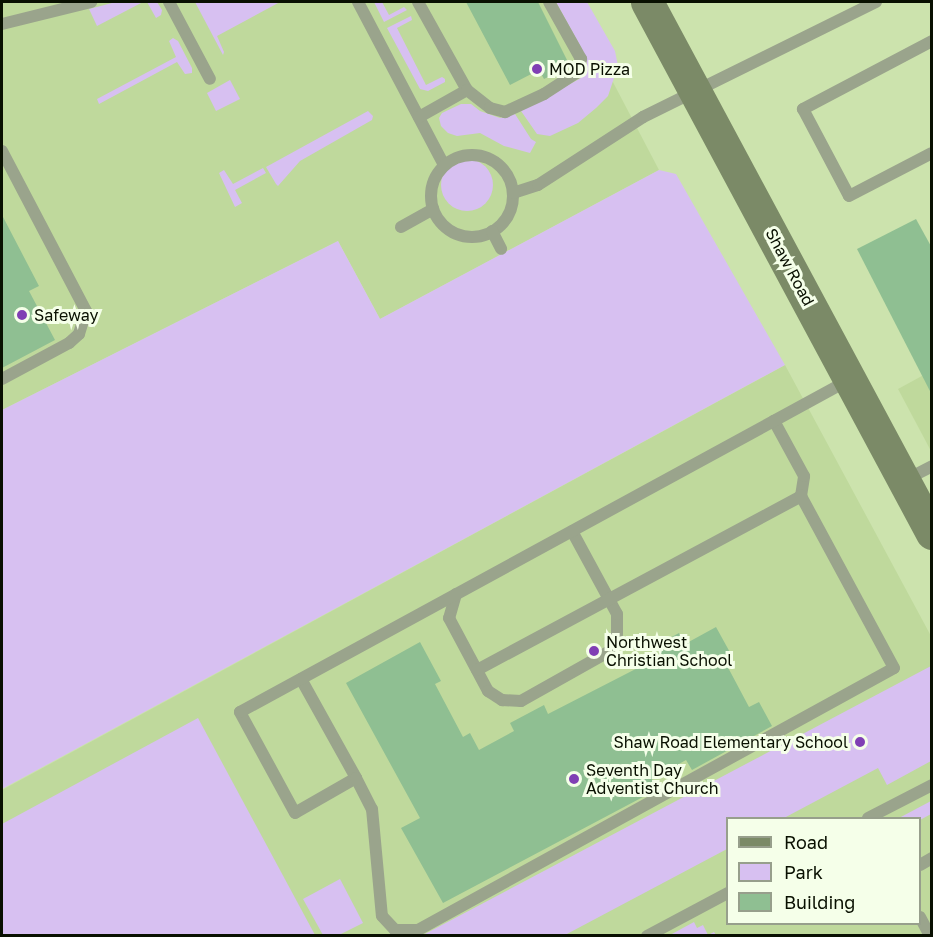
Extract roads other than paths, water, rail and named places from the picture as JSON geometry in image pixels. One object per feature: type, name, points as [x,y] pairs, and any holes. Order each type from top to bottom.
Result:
[{"type":"main road","name":"Shaw Road","points":[[647,2],[850,380],[918,473],[932,533]]},
{"type":"lane","points":[[2,24],[86,2]]},
{"type":"lane","points":[[169,2],[210,79]]},
{"type":"lane","points":[[358,2],[444,165]]},
{"type":"lane","points":[[418,2],[467,90],[490,108],[505,112],[544,94],[576,73],[581,59],[549,2]]},
{"type":"lane","points":[[513,193],[538,185],[644,117],[876,2]]},
{"type":"lane","points":[[932,41],[803,109],[849,196],[932,153]]},
{"type":"lane","points":[[419,117],[467,90]]},
{"type":"lane","points":[[2,151],[86,311],[79,334],[69,343],[2,380]]},
{"type":"lane","points":[[468,154],[481,155],[493,160],[503,169],[513,193],[506,218],[492,231],[471,237],[458,235],[445,228],[433,209],[431,189],[435,176],[444,165],[468,154]]},
{"type":"lane","points":[[401,227],[433,209]]},
{"type":"lane","points":[[492,231],[501,249]]},
{"type":"lane","points":[[356,778],[295,813],[240,712],[850,380]]},
{"type":"lane","points":[[301,679],[372,809],[382,916],[396,933],[418,930],[894,668],[801,496],[804,476],[774,421]]},
{"type":"lane","points":[[477,670],[801,496]]},
{"type":"lane","points":[[456,594],[449,618],[488,691],[502,700],[521,701],[610,651],[617,634],[617,614],[572,531]]},
{"type":"lane","points":[[872,817],[932,785]]},
{"type":"lane","points":[[647,936],[726,894]]},
{"type":"lane","points":[[921,919],[930,936]]},
{"type":"place","name":"MOD Pizza","points":[[537,69]]},
{"type":"place","name":"Safeway","points":[[22,315]]},
{"type":"place","name":"Northwest Christian School","points":[[594,651]]},
{"type":"place","name":"Shaw Road Elementary School","points":[[860,742]]},
{"type":"place","name":"Seventh Day Adventist Church","points":[[574,779]]}]
